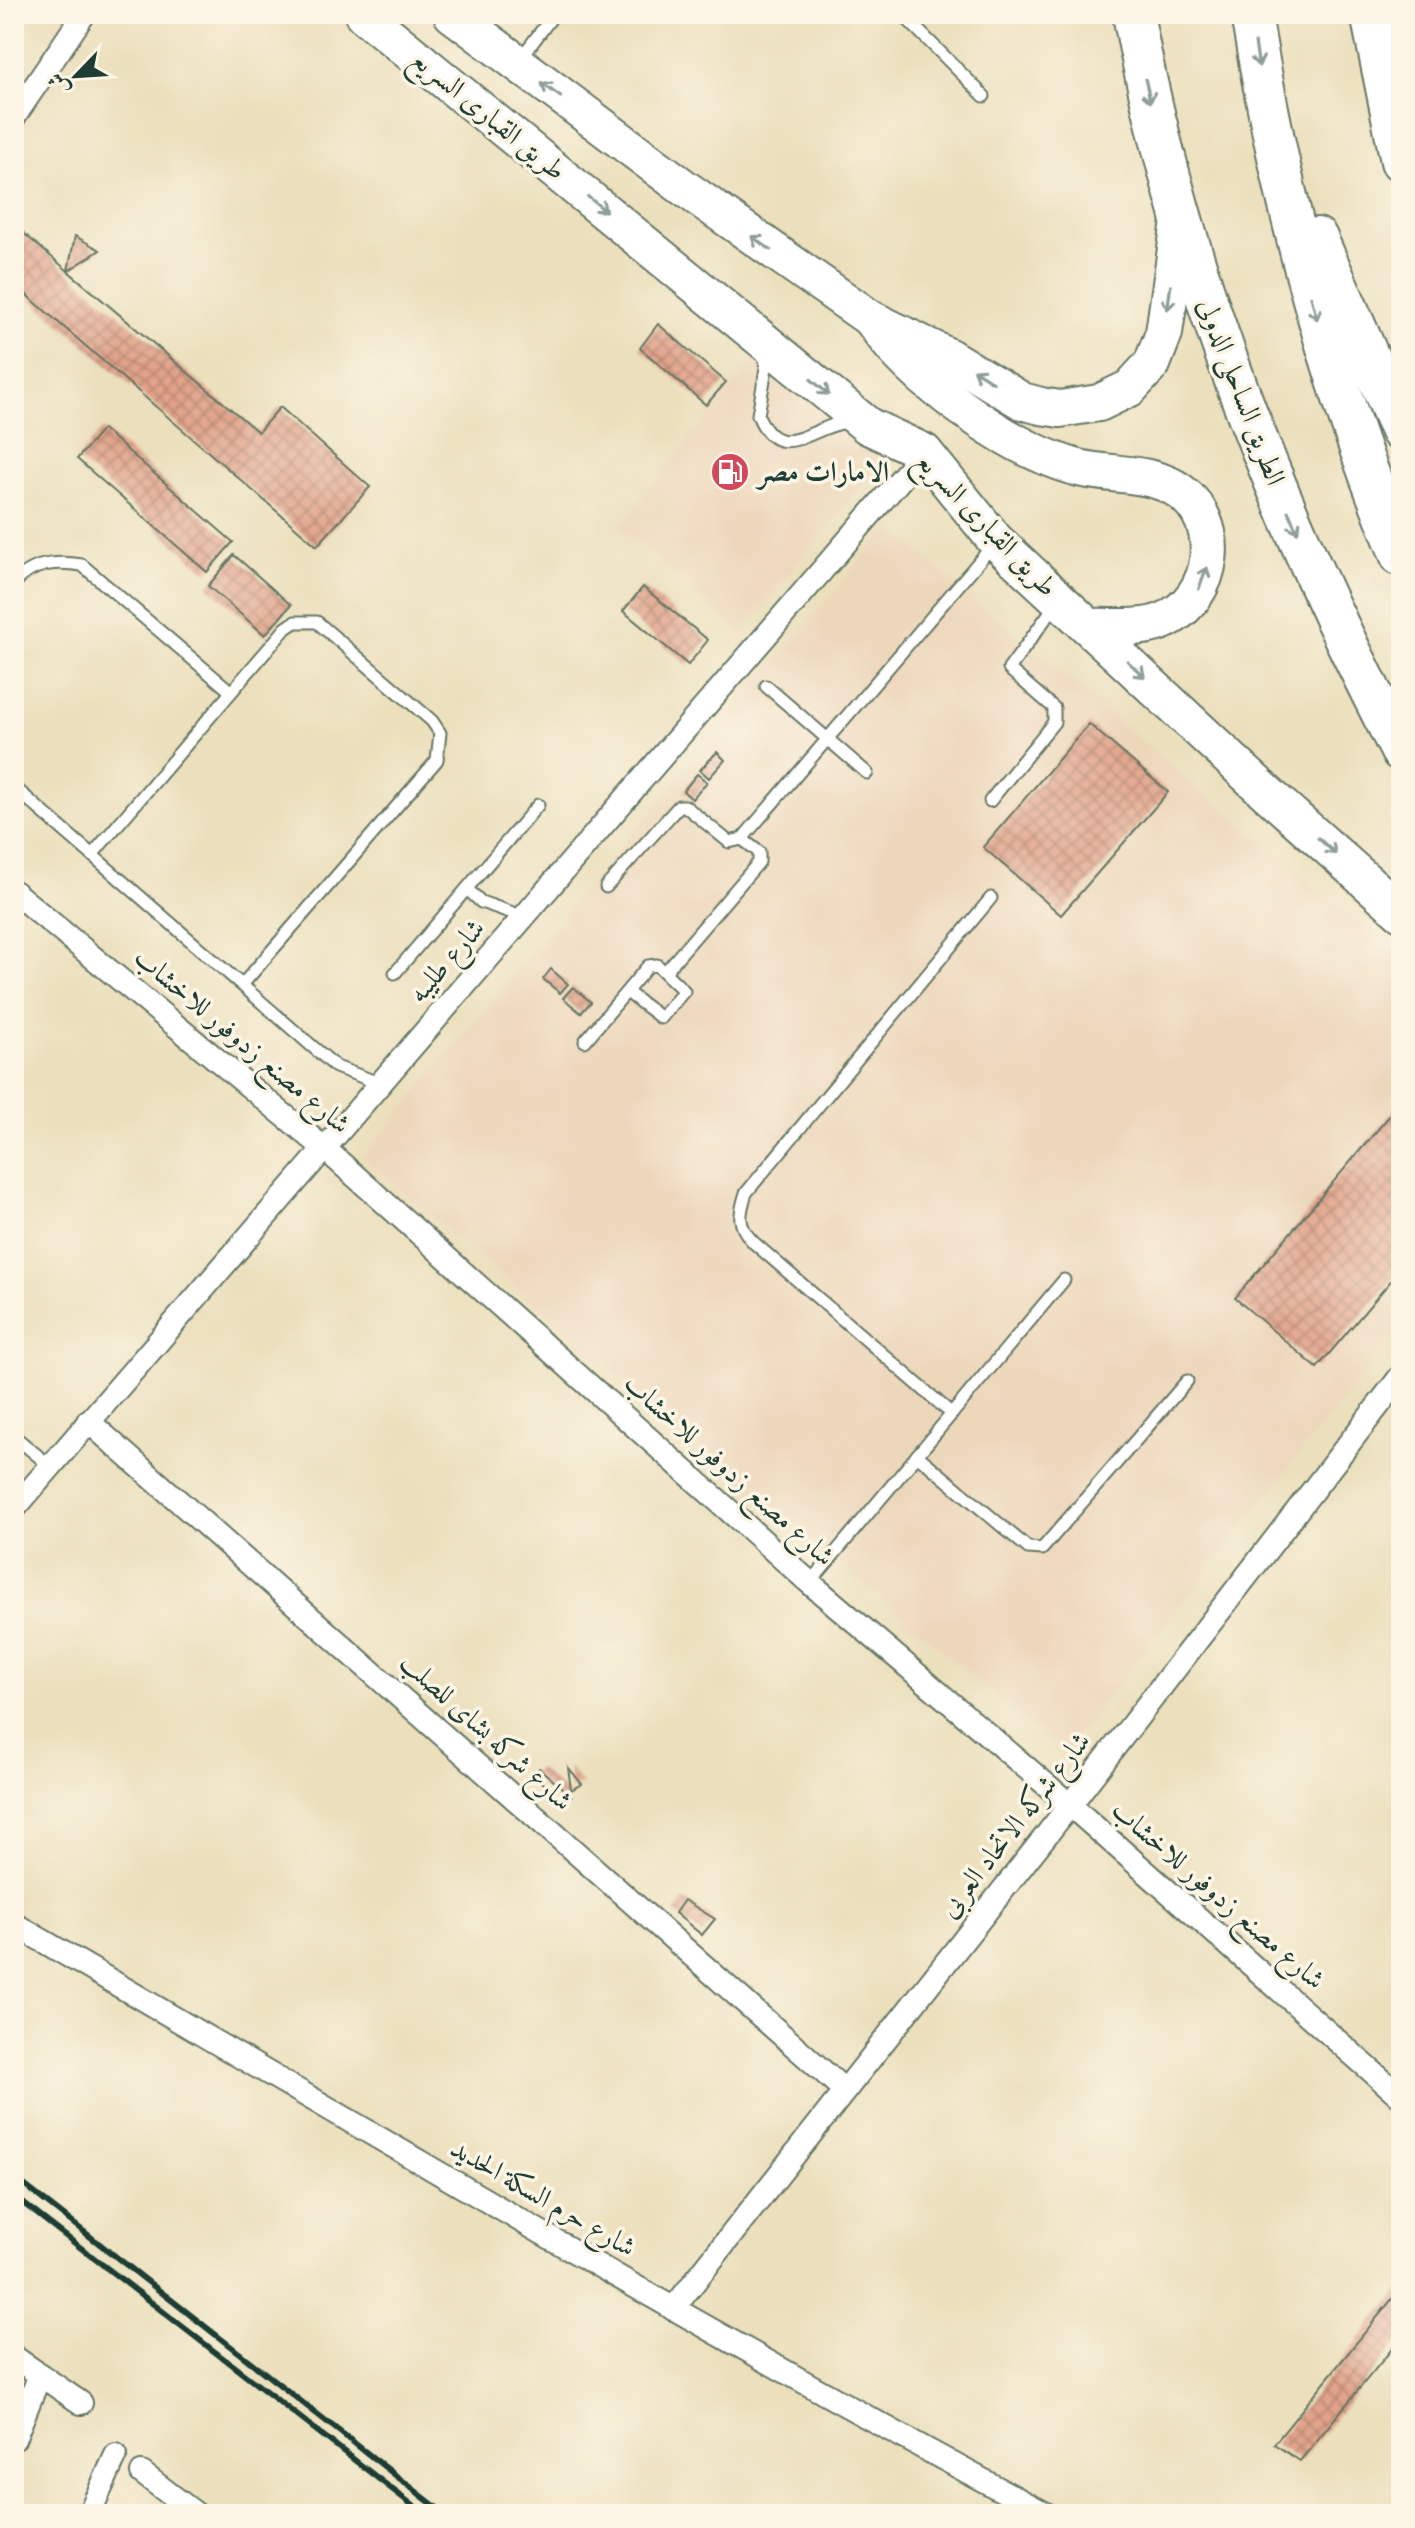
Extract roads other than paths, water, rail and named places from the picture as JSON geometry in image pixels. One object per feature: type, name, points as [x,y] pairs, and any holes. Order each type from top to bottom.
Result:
[{"type":"highway","name":"طريق القبارى السريع","points":[[363,14],[868,426],[924,452],[996,541],[1268,794],[1401,912]]},
{"type":"highway","name":"الطريق الساحلى الدولى","points":[[1133,14],[1160,144],[1180,221],[1219,342],[1258,446],[1361,675],[1401,751]]},
{"type":"highway","points":[[1251,14],[1264,96],[1315,312],[1348,419],[1401,556]]},
{"type":"highway","points":[[1371,14],[1401,161]]},
{"type":"highway","name":"طريق القبارى السريع","points":[[458,16],[517,64],[683,187],[871,319],[949,357],[1022,401],[1060,409],[1099,403],[1136,383],[1159,349],[1180,221]]},
{"type":"highway","points":[[1264,96],[1318,240],[1401,431]]},
{"type":"highway","points":[[871,319],[889,346],[920,377],[967,411],[1033,450],[1091,471],[1154,479],[1176,489],[1194,504],[1205,525],[1210,548],[1208,572],[1198,593],[1181,611],[1161,622],[1091,627]]},
{"type":"street","points":[[14,117],[84,14]]},
{"type":"street","name":"شارع طليبه","points":[[14,1509],[924,452]]},
{"type":"street","name":"شارع مصنع زدوفور للاخشاب","points":[[14,892],[325,1149],[810,1583],[1070,1805],[1401,2097]]},
{"type":"street","name":"شارع شركه الاتحاد العربى","points":[[673,2309],[843,2089],[1070,1805],[1401,1376]]},
{"type":"street","name":"شارع شركه بشاى للصلب","points":[[88,1421],[843,2089]]},
{"type":"street","name":"شارع حرم السكة الحديد","points":[[14,1924],[673,2309],[859,2415],[1046,2514]]},
{"type":"street","points":[[14,2357],[81,2403]]},
{"type":"street","points":[[14,2439],[40,2375]]},
{"type":"street","points":[[89,2514],[116,2455]]},
{"type":"street","points":[[142,2473],[196,2514]]},
{"type":"lane","points":[[517,64],[554,14]]},
{"type":"lane","points":[[902,14],[984,96]]},
{"type":"lane","points":[[756,334],[766,368],[758,415],[774,434],[790,442],[837,422],[868,426]]},
{"type":"lane","points":[[606,887],[679,806],[685,806],[729,842],[742,839],[996,541]]},
{"type":"lane","points":[[14,584],[38,566],[60,562],[82,565],[229,690]]},
{"type":"lane","points":[[990,801],[1054,722],[1054,708],[1009,669],[1058,600]]},
{"type":"lane","points":[[92,855],[229,690],[295,622],[317,622],[432,721],[440,733],[441,747],[437,760],[242,985]]},
{"type":"lane","points":[[766,686],[867,773]]},
{"type":"lane","points":[[14,787],[336,1067],[381,1084]]},
{"type":"lane","points":[[395,973],[538,805]]},
{"type":"lane","points":[[665,972],[759,862],[759,852],[742,839]]},
{"type":"lane","points":[[467,889],[481,902],[524,917]]},
{"type":"lane","points":[[952,1414],[753,1242],[741,1229],[738,1215],[746,1193],[991,898]]},
{"type":"lane","points":[[585,1041],[648,966],[657,965],[684,991],[665,1016],[657,1018],[627,992]]},
{"type":"lane","points":[[810,1583],[1064,1280]]},
{"type":"lane","points":[[917,1455],[1028,1548],[1042,1549],[1187,1381]]},
{"type":"lane","points":[[14,1436],[50,1466]]},
{"type":"railway","points":[[14,2177],[445,2514]]},
{"type":"railway","points":[[14,2196],[424,2514]]},
{"type":"place","name":"الامارات مصر","points":[[730,472]]}]
